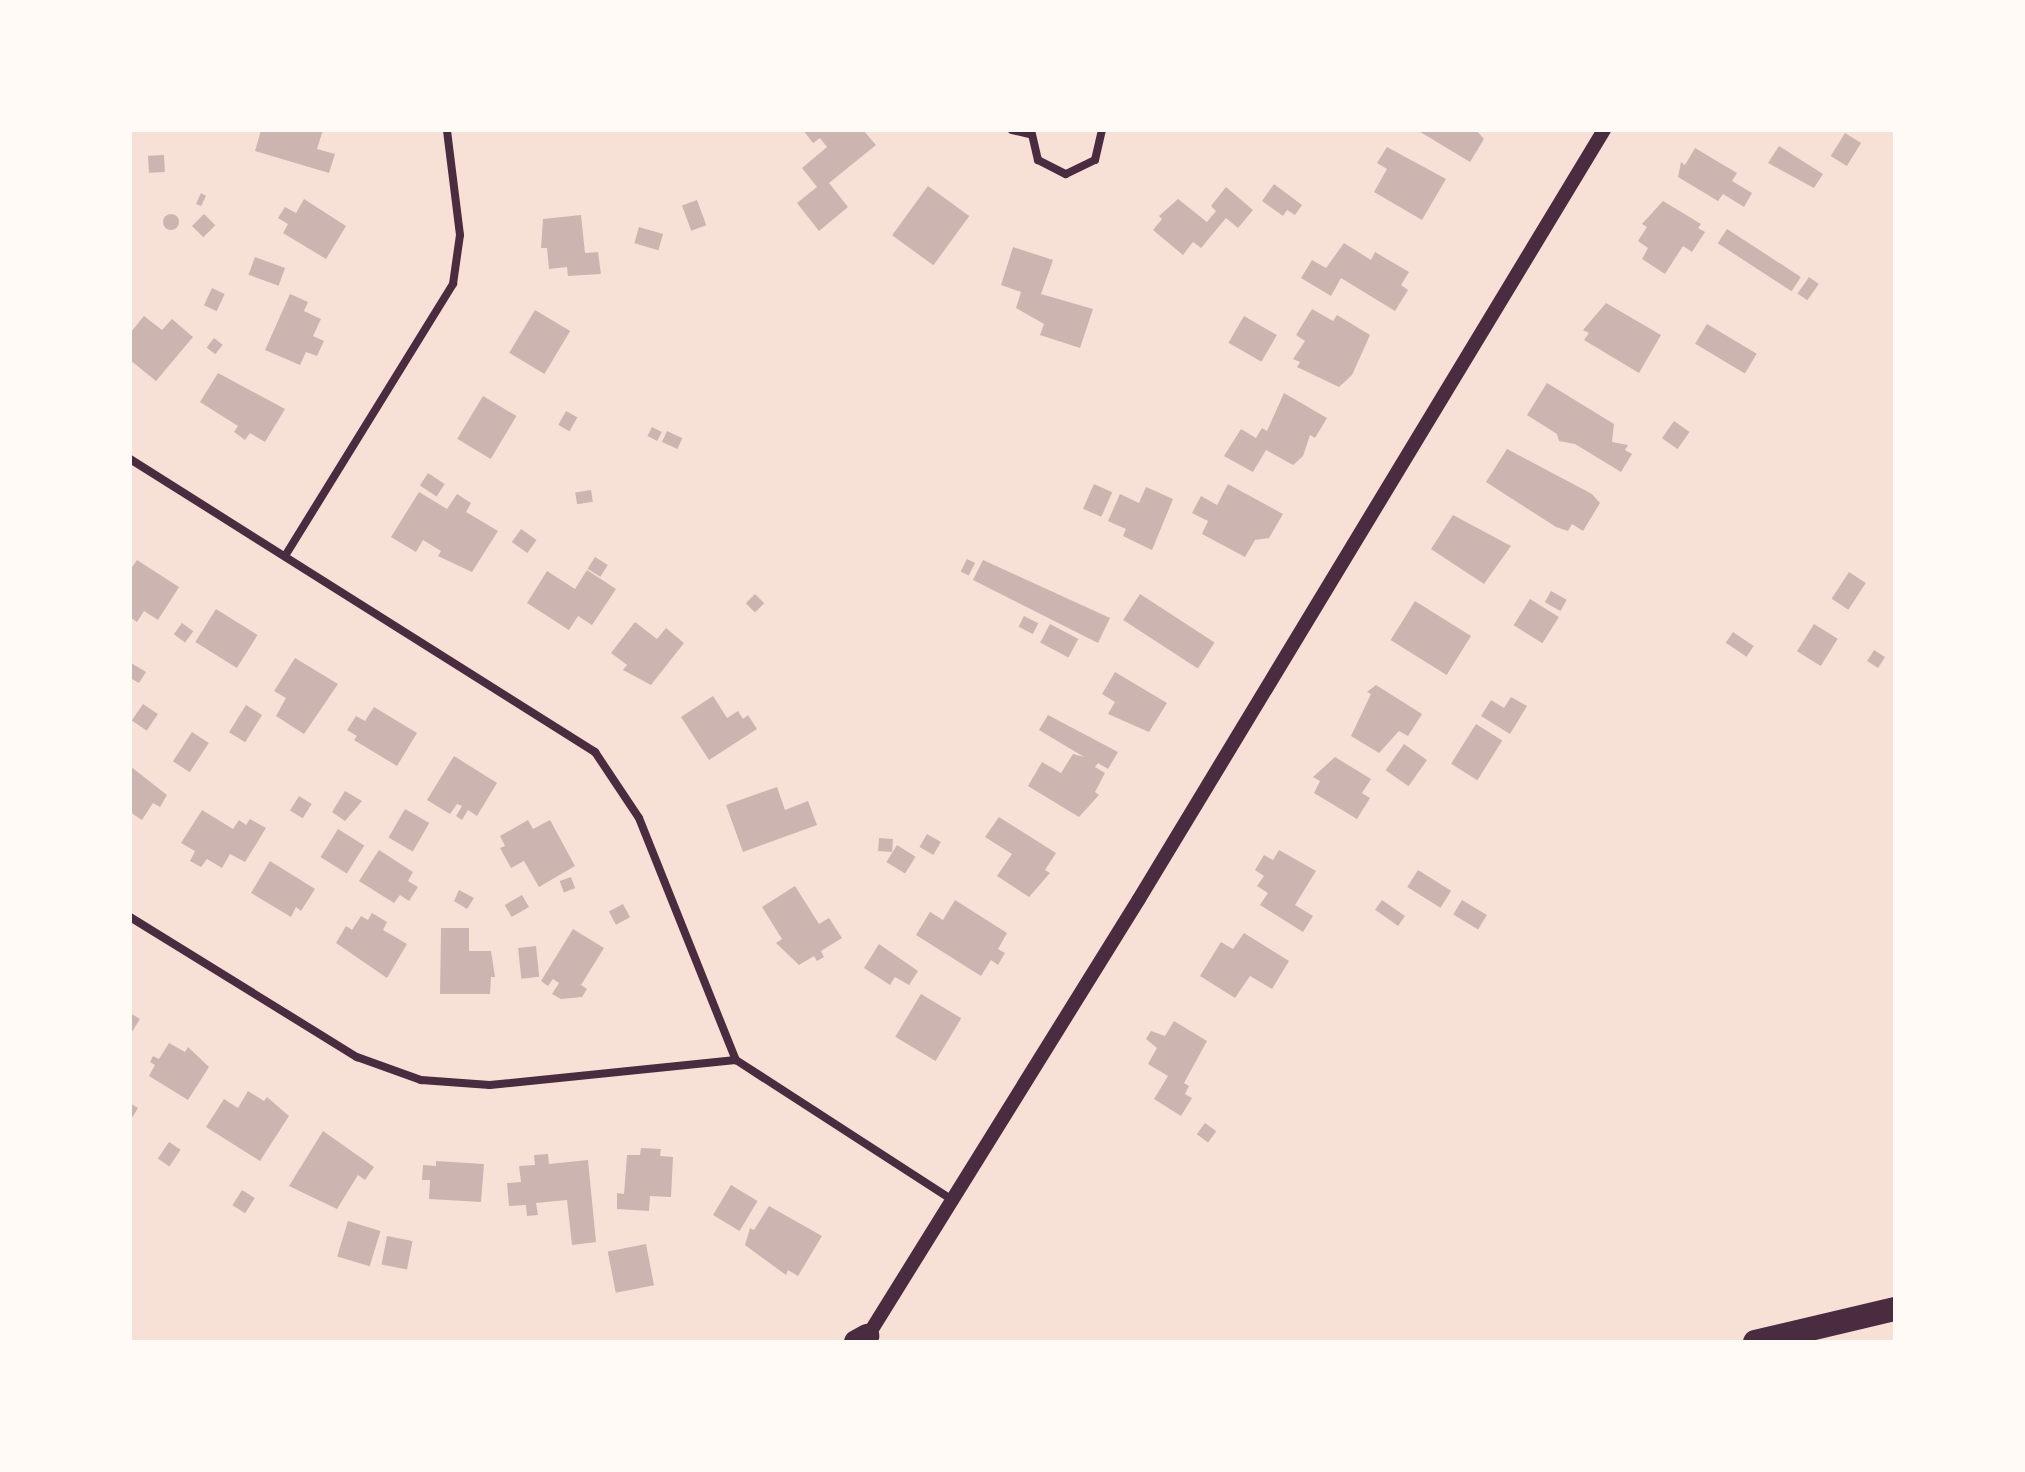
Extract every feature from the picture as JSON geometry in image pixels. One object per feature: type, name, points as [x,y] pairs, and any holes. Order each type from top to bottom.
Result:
[{"type":"highway","points":[[1755,1342],[1895,1309]]},
{"type":"street","points":[[285,556],[453,284],[460,235],[447,130]]},
{"type":"street","points":[[1012,130],[1030,132],[1041,164],[1071,173],[1098,156],[1102,130]]},
{"type":"street","points":[[863,1340],[952,1200],[1604,130]]},
{"type":"street","points":[[130,459],[595,752],[639,818],[736,1060],[952,1200]]},
{"type":"street","points":[[130,917],[357,1057],[421,1080],[490,1085],[736,1060]]},
{"type":"building","points":[[261,130],[323,130],[317,149],[335,154],[329,173],[255,151]]},
{"type":"building","points":[[803,130],[863,130],[876,145],[829,183],[848,207],[819,231],[797,203],[817,187],[802,168],[827,147],[820,138],[813,143]]},
{"type":"building","points":[[1417,130],[1476,130],[1484,139],[1470,162]]},
{"type":"building","points":[[1845,133],[1861,143],[1847,166],[1831,156]]},
{"type":"building","points":[[1779,146],[1823,174],[1814,188],[1768,163]]},
{"type":"building","points":[[1387,147],[1446,179],[1422,220],[1374,192],[1387,169],[1377,163]]},
{"type":"building","points":[[1695,148],[1737,173],[1732,181],[1752,193],[1744,207],[1723,194],[1718,201],[1678,177],[1681,162],[1685,165]]},
{"type":"building","points":[[164,155],[165,172],[149,173],[148,156]]},
{"type":"building","points":[[1274,184],[1302,205],[1295,215],[1287,210],[1283,216],[1262,201]]},
{"type":"building","points":[[928,186],[969,216],[933,265],[892,235]]},
{"type":"building","points":[[1226,187],[1253,210],[1238,228],[1226,218],[1201,248],[1193,242],[1183,255],[1153,230],[1162,219],[1159,216],[1178,199],[1207,222],[1216,211],[1211,206]]},
{"type":"building","points":[[201,193],[206,196],[201,206],[196,204]]},
{"type":"building","points":[[304,199],[346,226],[326,259],[283,233],[288,224],[278,218],[285,207],[296,213]]},
{"type":"building","points":[[697,200],[706,225],[691,231],[682,205]]},
{"type":"building","points":[[1663,201],[1701,224],[1698,228],[1705,232],[1692,252],[1683,246],[1665,274],[1642,259],[1648,248],[1638,241],[1647,227],[1642,224]]},
{"type":"building","points":[[168,214],[174,214],[179,222],[177,228],[168,230],[163,225],[163,219]]},
{"type":"building","points":[[204,214],[215,225],[203,237],[192,226]]},
{"type":"building","points":[[581,215],[585,253],[598,252],[601,274],[568,276],[567,267],[549,269],[547,248],[541,248],[543,219]]},
{"type":"building","points":[[639,227],[663,234],[658,250],[634,243]]},
{"type":"building","points":[[1727,229],[1801,277],[1792,291],[1718,243]]},
{"type":"building","points":[[1344,243],[1371,260],[1375,252],[1409,272],[1401,285],[1408,290],[1395,311],[1341,278],[1331,296],[1301,278],[1312,260],[1326,268]]},
{"type":"building","points":[[1013,247],[1053,260],[1041,294],[1093,309],[1080,348],[1040,335],[1044,324],[1016,308],[1021,292],[1001,285]]},
{"type":"building","points":[[255,257],[285,268],[279,286],[249,275]]},
{"type":"building","points":[[1809,277],[1819,284],[1807,300],[1798,293]]},
{"type":"building","points":[[212,288],[225,294],[217,311],[204,305]]},
{"type":"building","points":[[290,294],[308,302],[304,311],[321,319],[313,336],[324,341],[317,356],[306,352],[300,365],[265,350]]},
{"type":"building","points":[[1606,303],[1661,335],[1639,373],[1584,340],[1589,333],[1583,330]]},
{"type":"building","points":[[1312,309],[1333,321],[1337,315],[1370,335],[1352,375],[1339,387],[1297,367],[1300,362],[1293,359],[1305,341],[1296,335]]},
{"type":"building","points":[[535,310],[570,331],[544,374],[509,353]]},
{"type":"building","points":[[144,316],[162,330],[172,319],[193,337],[156,381],[130,360],[130,333]]},
{"type":"building","points":[[1244,316],[1277,335],[1261,362],[1228,343]]},
{"type":"building","points":[[1707,324],[1757,354],[1745,374],[1695,344]]},
{"type":"building","points":[[214,338],[223,345],[215,354],[207,347]]},
{"type":"building","points":[[218,373],[285,409],[265,442],[250,433],[245,440],[234,432],[238,426],[200,402]]},
{"type":"building","points":[[1547,383],[1614,424],[1612,442],[1628,445],[1625,450],[1632,454],[1621,472],[1575,444],[1559,441],[1557,434],[1527,415]]},
{"type":"building","points":[[1284,393],[1327,418],[1315,438],[1310,435],[1303,456],[1293,465],[1266,450],[1253,472],[1224,456],[1241,429],[1256,438],[1262,428],[1267,431]]},
{"type":"building","points":[[483,396],[516,416],[491,459],[457,439]]},
{"type":"building","points":[[566,411],[577,417],[570,431],[558,425]]},
{"type":"building","points":[[1674,421],[1690,432],[1678,449],[1662,438]]},
{"type":"building","points":[[652,427],[662,432],[657,441],[647,436]]},
{"type":"building","points":[[667,431],[682,438],[677,449],[662,442]]},
{"type":"building","points":[[1507,449],[1592,494],[1600,503],[1583,531],[1572,524],[1568,531],[1556,527],[1486,482]]},
{"type":"building","points":[[428,473],[445,484],[437,496],[420,486]]},
{"type":"building","points":[[1094,484],[1112,492],[1101,517],[1083,509]]},
{"type":"building","points":[[1228,484],[1283,514],[1269,538],[1255,540],[1245,557],[1202,534],[1208,521],[1192,513],[1201,496],[1217,505]]},
{"type":"building","points":[[1146,487],[1173,499],[1152,550],[1123,536],[1126,529],[1108,521],[1120,494],[1139,503]]},
{"type":"building","points":[[591,490],[593,502],[577,504],[575,493]]},
{"type":"building","points":[[419,492],[447,509],[457,494],[471,503],[466,512],[498,531],[472,572],[438,556],[441,551],[423,540],[416,552],[391,537]]},
{"type":"building","points":[[1453,515],[1511,546],[1484,584],[1431,549]]},
{"type":"building","points":[[521,529],[537,540],[527,553],[512,542]]},
{"type":"building","points":[[595,557],[608,565],[600,577],[588,569]]},
{"type":"building","points":[[967,559],[975,563],[969,576],[961,571]]},
{"type":"building","points":[[137,560],[179,587],[158,620],[144,611],[137,622],[130,617],[130,570]]},
{"type":"building","points":[[983,560],[1110,618],[1098,643],[973,580]]},
{"type":"building","points":[[587,570],[616,589],[592,625],[578,616],[569,630],[527,603],[547,571],[575,589]]},
{"type":"building","points":[[1849,572],[1866,583],[1848,610],[1832,599]]},
{"type":"building","points":[[1551,591],[1567,600],[1560,611],[1545,602]]},
{"type":"building","points":[[755,594],[764,603],[755,612],[746,603]]},
{"type":"building","points":[[1140,594],[1215,642],[1198,668],[1123,620]]},
{"type":"building","points":[[1530,599],[1559,617],[1542,643],[1514,625]]},
{"type":"building","points":[[1415,601],[1471,636],[1447,675],[1391,640]]},
{"type":"building","points":[[216,609],[258,635],[237,668],[195,642]]},
{"type":"building","points":[[1024,616],[1038,623],[1033,634],[1019,627]]},
{"type":"building","points":[[635,622],[657,639],[666,628],[684,643],[651,685],[623,670],[627,665],[611,653]]},
{"type":"building","points":[[182,623],[193,631],[185,643],[174,634]]},
{"type":"building","points":[[1050,624],[1078,639],[1068,658],[1040,643]]},
{"type":"building","points":[[1814,624],[1838,639],[1821,666],[1797,651]]},
{"type":"building","points":[[1733,632],[1754,646],[1746,657],[1726,643]]},
{"type":"building","points":[[1874,650],[1885,657],[1878,668],[1867,661]]},
{"type":"building","points":[[295,658],[338,684],[304,734],[276,716],[286,698],[274,691]]},
{"type":"building","points":[[131,663],[146,672],[139,683],[130,678]]},
{"type":"building","points":[[1115,672],[1167,703],[1149,732],[1108,714],[1115,702],[1102,694]]},
{"type":"building","points":[[1376,685],[1422,714],[1408,736],[1399,731],[1379,753],[1351,736],[1371,694],[1367,692]]},
{"type":"building","points":[[713,696],[727,718],[738,711],[743,719],[748,715],[757,729],[709,760],[681,717]]},
{"type":"building","points":[[1511,697],[1527,706],[1510,734],[1481,716],[1491,700],[1504,708]]},
{"type":"building","points":[[143,704],[158,714],[147,731],[132,721]]},
{"type":"building","points":[[246,705],[262,715],[245,742],[229,732]]},
{"type":"building","points":[[374,707],[417,733],[397,766],[354,740],[357,736],[347,730],[356,716],[365,721]]},
{"type":"building","points":[[1048,715],[1118,752],[1108,769],[1098,763],[1095,767],[1105,773],[1095,792],[1099,795],[1079,817],[1028,786],[1042,762],[1061,773],[1073,754],[1084,757],[1039,730]]},
{"type":"building","points":[[1476,724],[1502,740],[1477,780],[1451,764]]},
{"type":"building","points":[[192,732],[209,743],[190,772],[173,761]]},
{"type":"building","points":[[1404,744],[1427,760],[1409,786],[1386,770]]},
{"type":"building","points":[[454,756],[497,783],[477,816],[468,810],[462,820],[456,816],[462,806],[457,804],[450,814],[427,800]]},
{"type":"building","points":[[1335,757],[1371,779],[1362,793],[1370,798],[1357,819],[1314,793],[1320,781],[1313,777]]},
{"type":"building","points":[[130,766],[167,795],[160,807],[153,803],[142,820],[130,812]]},
{"type":"building","points":[[777,787],[785,810],[808,801],[817,825],[743,852],[726,805]]},
{"type":"building","points":[[345,791],[362,801],[345,821],[332,812]]},
{"type":"building","points":[[299,796],[312,804],[303,818],[290,810]]},
{"type":"building","points":[[405,809],[429,823],[413,852],[388,838]]},
{"type":"building","points":[[202,810],[233,829],[239,820],[246,825],[250,819],[266,828],[245,862],[230,854],[222,868],[207,859],[201,867],[190,861],[195,851],[181,843]]},
{"type":"building","points":[[999,817],[1056,853],[1045,870],[1050,873],[1029,897],[997,876],[1012,854],[985,837]]},
{"type":"building","points":[[528,820],[533,829],[550,820],[575,866],[539,887],[524,861],[511,868],[500,848],[505,846],[500,836]]},
{"type":"building","points":[[338,829],[364,845],[347,873],[321,857]]},
{"type":"building","points":[[927,834],[941,842],[933,855],[920,847]]},
{"type":"building","points":[[879,838],[893,839],[892,852],[878,851]]},
{"type":"building","points":[[897,845],[916,857],[905,874],[886,862]]},
{"type":"building","points":[[379,850],[413,872],[408,881],[418,887],[409,901],[400,895],[394,903],[359,881]]},
{"type":"building","points":[[1279,850],[1316,871],[1295,905],[1313,916],[1303,932],[1260,905],[1268,893],[1257,886],[1264,876],[1255,870],[1264,855],[1273,860]]},
{"type":"building","points":[[270,861],[315,889],[301,911],[296,907],[291,917],[251,893]]},
{"type":"building","points":[[1418,870],[1451,891],[1440,908],[1407,887]]},
{"type":"building","points":[[571,877],[575,888],[564,892],[560,881]]},
{"type":"building","points":[[795,886],[819,924],[829,918],[842,938],[821,951],[824,957],[817,961],[814,956],[799,965],[776,943],[782,939],[762,907]]},
{"type":"building","points":[[459,890],[474,898],[467,909],[454,901]]},
{"type":"building","points":[[522,895],[529,907],[512,917],[505,905]]},
{"type":"building","points":[[955,900],[1007,933],[998,949],[1005,953],[998,965],[991,960],[981,976],[916,935],[930,912],[943,920]]},
{"type":"building","points":[[1382,900],[1405,916],[1398,926],[1375,910]]},
{"type":"building","points":[[1462,900],[1487,915],[1478,930],[1453,915]]},
{"type":"building","points":[[623,904],[630,917],[616,925],[609,912]]},
{"type":"building","points":[[372,913],[387,922],[383,930],[407,944],[387,978],[336,943],[346,926],[352,930],[361,916],[368,920]]},
{"type":"building","points":[[441,928],[469,928],[469,951],[491,951],[495,977],[491,977],[490,994],[440,994]]},
{"type":"building","points":[[573,929],[604,948],[581,985],[587,989],[582,997],[561,999],[552,994],[559,983],[553,979],[548,986],[541,981]]},
{"type":"building","points":[[1244,933],[1289,961],[1272,989],[1250,976],[1235,998],[1200,976],[1221,942],[1233,949]]},
{"type":"building","points":[[879,944],[918,971],[909,985],[895,977],[890,985],[864,968]]},
{"type":"building","points":[[536,946],[539,977],[521,979],[518,948]]},
{"type":"building","points":[[921,994],[961,1018],[936,1061],[895,1037]]},
{"type":"building","points":[[130,1013],[140,1019],[130,1035]]},
{"type":"building","points":[[1174,1021],[1207,1041],[1184,1083],[1189,1086],[1185,1094],[1192,1098],[1181,1116],[1154,1099],[1168,1076],[1148,1064],[1157,1048],[1146,1039],[1151,1031],[1165,1036]]},
{"type":"building","points":[[169,1043],[185,1052],[188,1047],[209,1067],[188,1100],[149,1076],[155,1065],[150,1062],[153,1056],[159,1059]]},
{"type":"building","points":[[248,1091],[264,1101],[267,1097],[289,1116],[260,1161],[206,1127],[224,1099],[238,1108]]},
{"type":"building","points":[[130,1103],[138,1108],[130,1121]]},
{"type":"building","points":[[1205,1123],[1216,1131],[1208,1143],[1197,1134]]},
{"type":"building","points":[[323,1131],[374,1167],[365,1180],[358,1175],[337,1209],[289,1186]]},
{"type":"building","points":[[169,1142],[181,1150],[169,1166],[158,1159]]},
{"type":"building","points":[[641,1148],[661,1149],[660,1156],[673,1157],[671,1197],[650,1196],[649,1211],[617,1209],[617,1193],[624,1194],[627,1155],[640,1155]]},
{"type":"building","points":[[548,1154],[549,1164],[588,1160],[596,1242],[572,1245],[567,1200],[536,1203],[538,1215],[527,1216],[526,1205],[509,1206],[507,1183],[521,1182],[519,1166],[535,1165],[534,1155]]},
{"type":"building","points":[[436,1161],[484,1164],[481,1202],[429,1199],[430,1180],[422,1180],[423,1165],[436,1166]]},
{"type":"building","points":[[731,1185],[758,1201],[740,1231],[713,1215]]},
{"type":"building","points":[[242,1190],[255,1198],[245,1213],[232,1205]]},
{"type":"building","points":[[769,1206],[822,1236],[798,1276],[788,1270],[786,1275],[745,1245],[750,1228],[754,1230]]},
{"type":"building","points":[[348,1221],[381,1231],[370,1266],[337,1256]]},
{"type":"building","points":[[387,1236],[413,1241],[407,1269],[381,1264]]},
{"type":"building","points":[[646,1244],[654,1285],[616,1293],[608,1251]]}]
